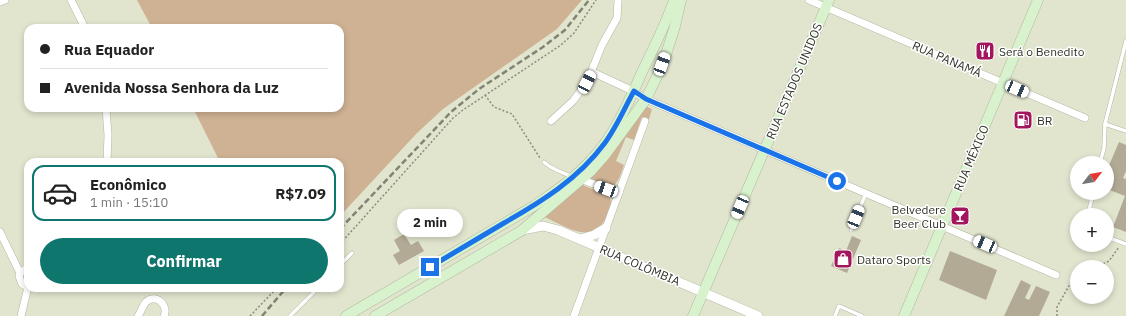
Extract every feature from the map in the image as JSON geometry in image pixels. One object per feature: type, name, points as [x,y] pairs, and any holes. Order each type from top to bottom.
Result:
[{"type":"main road","points":[[346,316],[534,206],[577,178],[614,129],[634,91],[674,0]]},
{"type":"main road","points":[[375,316],[521,231],[577,178],[605,155],[646,99],[655,82],[667,52],[681,0]]},
{"type":"main road","name":"RUA MÉXICO","points":[[904,316],[1038,0]]},
{"type":"main road","name":"RUA ESTADOS UNIDOS","points":[[693,316],[827,4]]},
{"type":"street","points":[[0,2],[5,0]]},
{"type":"street","points":[[71,0],[83,24]]},
{"type":"street","points":[[551,121],[573,101],[581,91],[592,72],[600,50],[616,18],[618,0]]},
{"type":"street","name":"RUA PANAMÁ","points":[[809,0],[827,4],[1085,118]]},
{"type":"street","points":[[592,72],[634,91],[646,99],[1056,275]]},
{"type":"street","points":[[106,112],[108,135],[107,158]]},
{"type":"street","points":[[574,316],[645,121]]},
{"type":"street","points":[[577,178],[619,193]]},
{"type":"street","name":"RUA COLÔMBIA","points":[[521,231],[543,226],[558,230],[758,316]]},
{"type":"street","points":[[580,239],[594,235],[606,228]]},
{"type":"street","points":[[0,232],[20,273],[20,282],[24,285]]},
{"type":"street","points":[[20,273],[24,270]]},
{"type":"street","points":[[20,316],[27,292]]},
{"type":"street","points":[[138,316],[146,302],[152,299],[159,300],[163,303],[166,308],[164,316]]},
{"type":"lane","points":[[1102,156],[1104,148],[1105,124],[1126,41]]},
{"type":"lane","points":[[1105,124],[1126,131]]},
{"type":"lane","points":[[544,162],[557,171],[564,172],[577,178]]},
{"type":"lane","points":[[851,230],[866,193]]},
{"type":"lane","points":[[1114,239],[1124,243]]},
{"type":"lane","points":[[344,261],[352,253]]},
{"type":"lane","points":[[290,316],[314,292]]},
{"type":"lane","points":[[835,316],[839,306],[862,316]]},
{"type":"path","points":[[344,240],[453,118],[561,45],[574,33],[596,0]]},
{"type":"path","points":[[485,95],[494,107],[512,114],[536,153],[544,162]]},
{"type":"path","points":[[1110,260],[1124,243]]},
{"type":"path","points":[[1057,316],[1058,307],[1070,284]]},
{"type":"path","points":[[250,316],[273,292]]},
{"type":"shaded area","points":[[137,0],[582,0],[557,29],[443,109],[417,133],[344,212],[344,158],[218,158],[195,112],[344,112],[344,24],[150,24]]},
{"type":"shaded area","points":[[645,106],[652,109],[649,119],[642,117],[634,140],[626,137],[616,161],[624,165],[615,184],[612,186],[607,186],[587,178]]},
{"type":"shaded area","points":[[580,184],[607,195],[611,200],[609,211],[603,223],[596,229],[589,232],[580,232],[542,216]]},
{"type":"building","points":[[1119,142],[1126,145],[1126,171],[1123,178],[1126,179],[1126,232],[1114,227],[1125,196],[1114,192],[1113,156]]},
{"type":"building","points":[[404,234],[411,245],[418,241],[424,251],[399,265],[393,255],[400,251],[394,240]]},
{"type":"building","name":"Dataro Sports","points":[[852,236],[861,240],[847,273],[831,266],[839,248],[846,251]]},
{"type":"building","points":[[950,251],[997,270],[986,300],[939,280]]},
{"type":"building","points":[[1021,280],[1031,285],[1025,298],[1029,300],[1036,286],[1050,292],[1039,316],[1004,316]]},
{"type":"railway","points":[[344,225],[451,112],[479,89],[543,47],[565,30],[589,0]]},
{"type":"railway","points":[[262,316],[283,292]]},
{"type":"place","name":"Será o Benedito","points":[[985,51]]},
{"type":"place","name":"BR","points":[[1023,120]]},
{"type":"place","name":"Belvedere Beer Club","points":[[960,216]]},
{"type":"place","name":"Dataro Sports","points":[[843,259]]},
{"type":"route","points":[[430,267],[534,206],[573,177],[591,160],[609,137],[634,91],[646,99],[837,181]]}]
